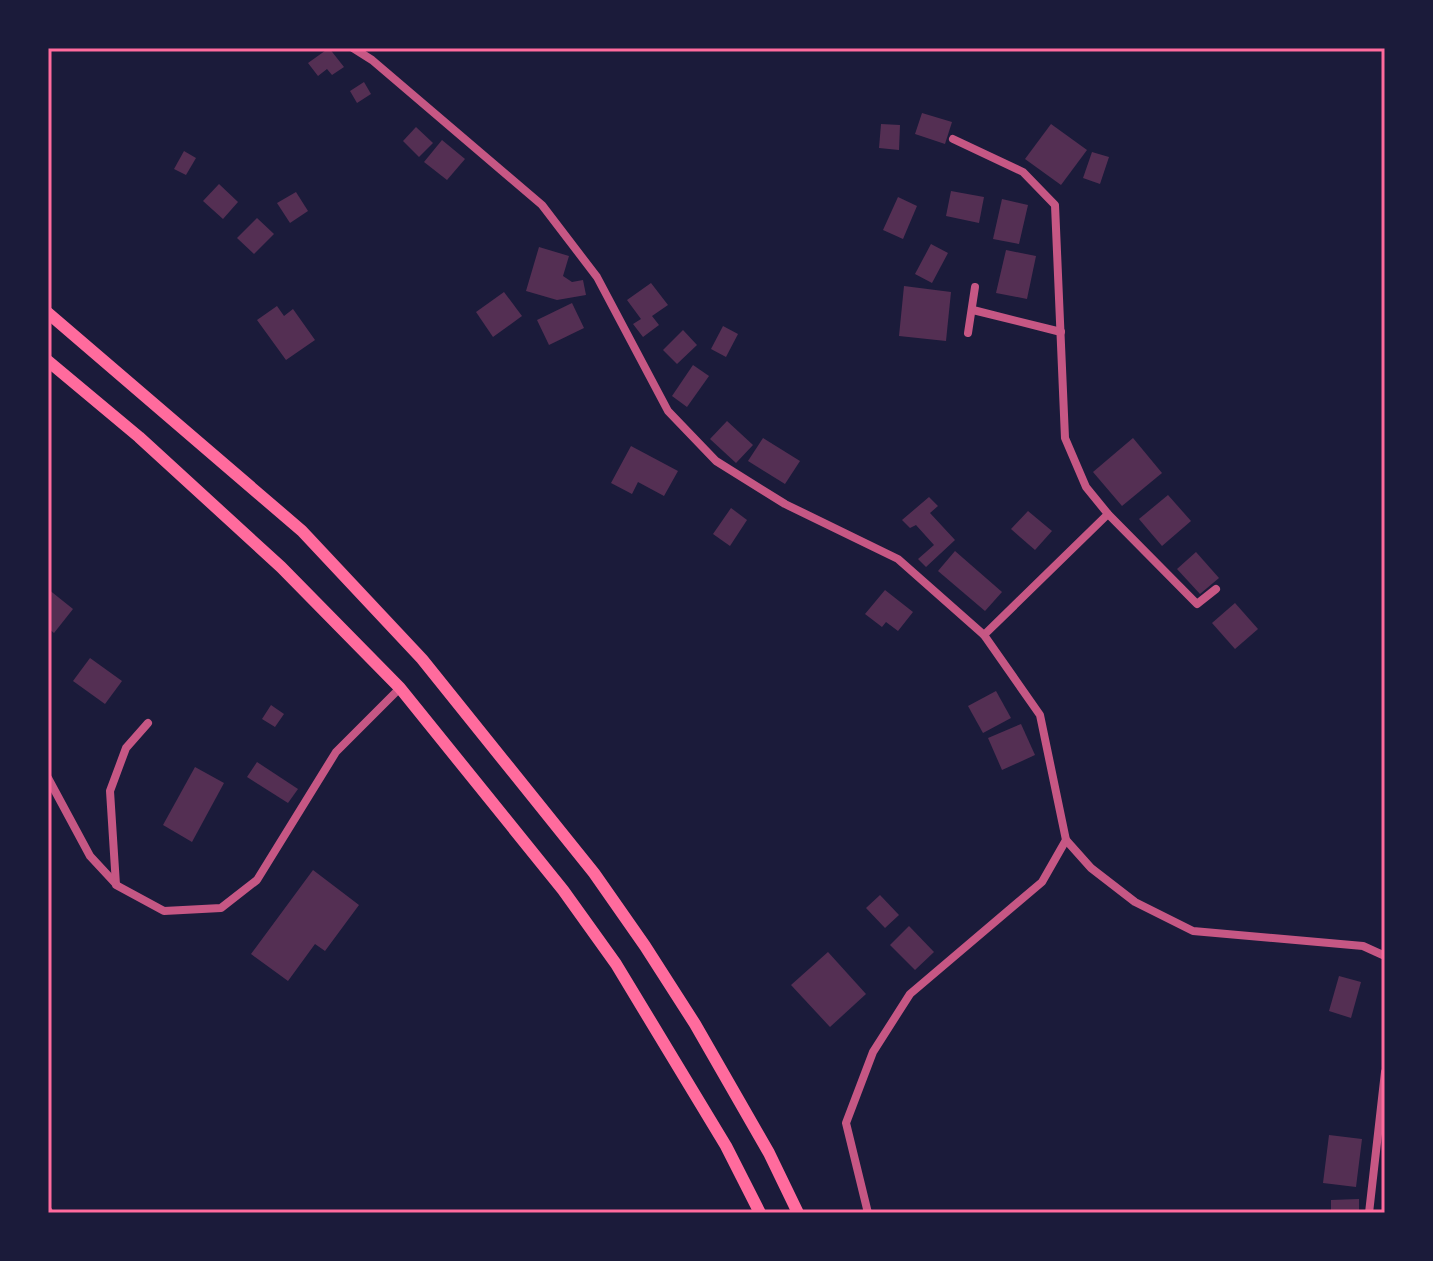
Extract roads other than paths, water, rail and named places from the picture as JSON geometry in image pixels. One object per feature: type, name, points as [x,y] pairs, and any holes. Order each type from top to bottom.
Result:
[{"type":"highway","points":[[48,313],[302,531],[422,659],[594,873],[645,946],[769,1153],[798,1213]]},
{"type":"highway","points":[[48,361],[139,437],[281,567],[400,688],[563,890],[616,964],[726,1146],[760,1213]]},
{"type":"street","points":[[353,48],[372,60],[542,205],[597,277],[668,411],[716,461],[785,504],[898,559],[984,635],[1040,715],[1066,840],[1091,868],[1135,902],[1193,931],[1363,946],[1385,956]]},
{"type":"street","points":[[953,139],[1023,172],[1055,205],[1065,438],[1086,487],[1108,514],[1197,604],[1216,589]]},
{"type":"street","points":[[968,333],[975,287]]},
{"type":"street","points":[[973,310],[1061,332]]},
{"type":"street","points":[[984,635],[1108,514]]},
{"type":"street","points":[[48,778],[90,856],[116,885],[164,911],[221,908],[257,880],[336,752],[400,688]]},
{"type":"street","points":[[116,885],[110,791],[126,748],[148,723]]},
{"type":"street","points":[[868,1213],[846,1123],[873,1052],[910,994],[1042,882],[1066,840]]},
{"type":"street","points":[[1369,1213],[1385,1072]]}]
